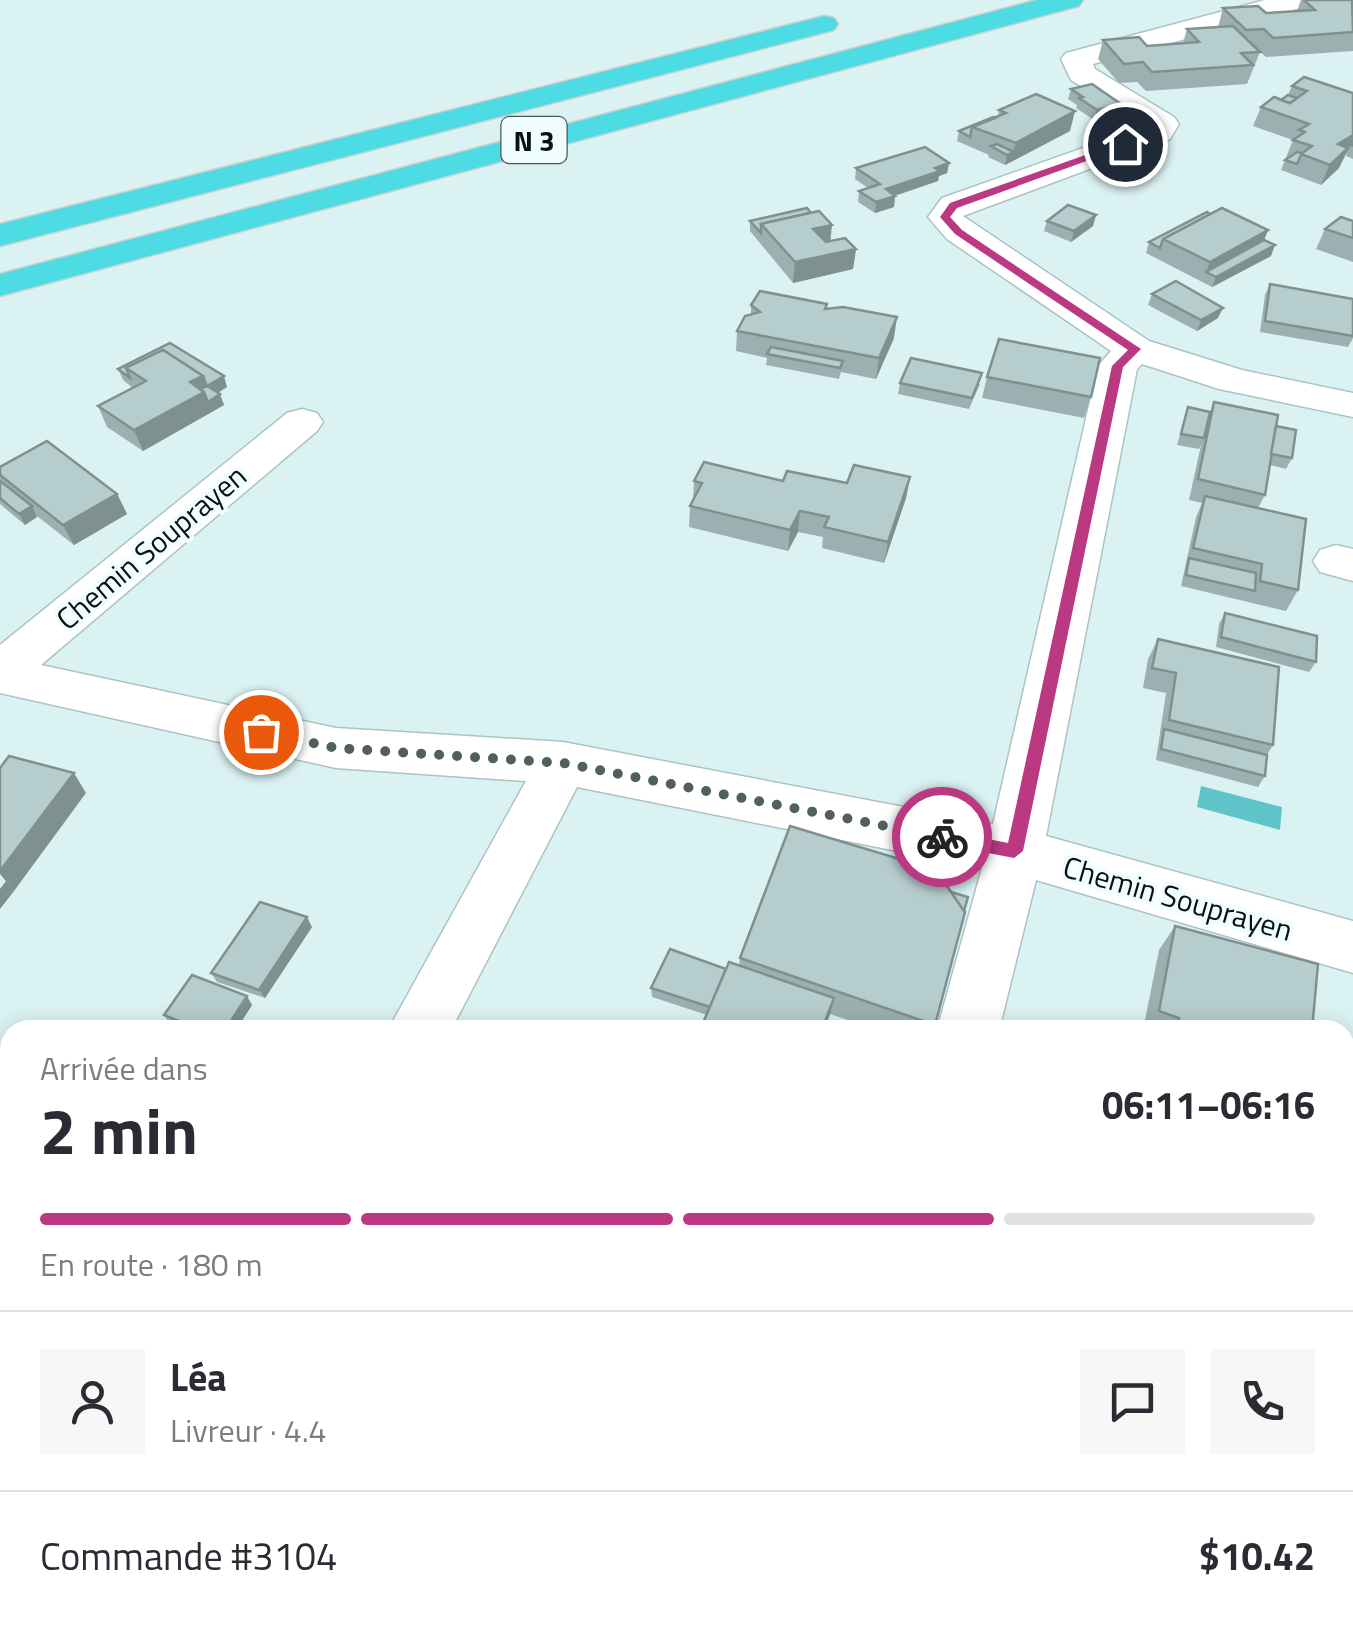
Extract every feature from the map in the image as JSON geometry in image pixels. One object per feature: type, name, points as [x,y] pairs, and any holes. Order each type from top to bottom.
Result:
[{"type":"highway","name":"N 3","points":[[0,285],[1068,0]]},
{"type":"highway","name":"N 3","points":[[0,236],[845,19]]},
{"type":"street","points":[[1298,0],[1076,59],[1082,74],[1164,124],[1159,132],[954,206],[945,217],[959,232],[1135,349],[1232,380],[1353,404]]},
{"type":"street","points":[[971,1020],[1014,851],[1118,366],[1135,349]]},
{"type":"street","name":"Chemin Souprayen","points":[[0,673],[302,422]]},
{"type":"street","name":"Chemin Souprayen","points":[[0,673],[336,748],[563,763],[1014,851],[1353,947]]},
{"type":"street","points":[[423,1020],[563,763]]},
{"type":"water","points":[[1201,786],[1282,807],[1280,830],[1197,807]]},
{"type":"building","points":[[1304,0],[1352,0],[1353,32],[1273,38],[1264,29],[1246,30],[1223,8],[1258,6],[1266,13],[1315,10]]},
{"type":"building","points":[[1233,26],[1260,52],[1241,53],[1253,65],[1152,72],[1143,62],[1124,64],[1103,40],[1139,37],[1147,46],[1199,42],[1187,29]]},
{"type":"building","points":[[1304,77],[1353,93],[1353,135],[1338,144],[1348,148],[1330,165],[1301,154],[1312,146],[1293,140],[1309,124],[1261,107],[1274,97],[1290,103],[1307,91],[1292,86]]},
{"type":"building","points":[[1092,84],[1121,104],[1097,110],[1071,89]]},
{"type":"building","points":[[1036,94],[1075,111],[1016,143],[972,127],[1006,113],[999,110]]},
{"type":"building","points":[[1288,95],[1297,98],[1290,103],[1281,100]]},
{"type":"building","points":[[993,117],[972,127],[970,137],[959,131]]},
{"type":"building","points":[[997,144],[1014,152],[1007,155],[991,146]]},
{"type":"building","points":[[925,147],[949,163],[935,168],[940,171],[886,189],[895,196],[876,202],[859,191],[880,184],[856,168]]},
{"type":"building","points":[[1302,153],[1297,164],[1285,160]]},
{"type":"building","points":[[1068,205],[1096,215],[1074,231],[1047,221]]},
{"type":"building","points":[[807,208],[811,213],[761,224],[761,233],[750,221]]},
{"type":"building","points":[[1222,208],[1268,230],[1210,262],[1163,239]]},
{"type":"building","points":[[819,211],[832,225],[813,229],[826,242],[845,238],[856,249],[795,262],[761,224]]},
{"type":"building","points":[[1207,212],[1210,214],[1163,239],[1160,248],[1149,242]]},
{"type":"building","points":[[1341,217],[1353,221],[1353,238],[1325,229]]},
{"type":"building","points":[[1264,240],[1275,245],[1216,277],[1206,272]]},
{"type":"building","points":[[1176,281],[1223,308],[1201,320],[1152,294]]},
{"type":"building","points":[[1270,284],[1353,299],[1353,336],[1265,321]]},
{"type":"building","points":[[760,291],[827,304],[825,309],[843,307],[897,317],[879,358],[737,331],[745,316],[760,312],[751,305]]},
{"type":"building","points":[[999,339],[1100,358],[1091,397],[987,377]]},
{"type":"building","points":[[170,343],[224,376],[207,386],[203,376],[163,350],[126,368],[130,378],[118,369]]},
{"type":"building","points":[[771,347],[843,361],[840,368],[767,354]]},
{"type":"building","points":[[163,350],[203,376],[190,382],[204,392],[134,430],[98,406],[146,381],[126,368]]},
{"type":"building","points":[[911,358],[982,373],[972,398],[900,383]]},
{"type":"building","points":[[207,386],[220,394],[208,402],[200,389]]},
{"type":"building","points":[[1214,402],[1278,415],[1265,495],[1198,479]]},
{"type":"building","points":[[1188,407],[1210,412],[1204,438],[1181,434]]},
{"type":"building","points":[[1276,426],[1296,430],[1292,458],[1271,454]]},
{"type":"building","points":[[47,441],[117,494],[63,525],[0,475],[0,467]]},
{"type":"building","points":[[704,462],[783,481],[787,471],[847,483],[854,465],[910,477],[888,542],[824,527],[829,517],[800,511],[790,530],[690,506],[702,483],[694,481]]},
{"type":"building","points":[[0,481],[32,506],[19,514],[0,498]]},
{"type":"building","points":[[1205,496],[1306,519],[1298,590],[1260,581],[1262,564],[1193,548]]},
{"type":"building","points":[[1189,558],[1256,573],[1255,591],[1186,575]]},
{"type":"building","points":[[1225,613],[1317,636],[1316,662],[1221,637]]},
{"type":"building","points":[[1158,639],[1279,667],[1273,745],[1169,720],[1176,673],[1152,668]]},
{"type":"building","points":[[1164,729],[1267,755],[1265,776],[1161,749]]},
{"type":"building","points":[[9,756],[74,773],[0,871],[0,768]]},
{"type":"building","points":[[790,826],[936,870],[965,912],[936,1020],[920,1020],[740,958]]},
{"type":"building","points":[[951,892],[968,897],[964,911]]},
{"type":"building","points":[[260,902],[307,917],[259,990],[211,973]]},
{"type":"building","points":[[1175,926],[1318,964],[1313,1020],[1179,1020],[1159,1011]]},
{"type":"building","points":[[670,949],[726,969],[710,1007],[651,988]]},
{"type":"building","points":[[729,962],[834,998],[825,1020],[704,1020]]},
{"type":"building","points":[[192,975],[247,996],[231,1020],[176,1020],[164,1015]]},
{"type":"way so far","points":[[261,732],[336,748],[563,763],[942,837]]},
{"type":"route","points":[[942,837],[1014,851],[1118,366],[1135,349],[959,232],[945,217],[954,206],[1125,144]]}]
